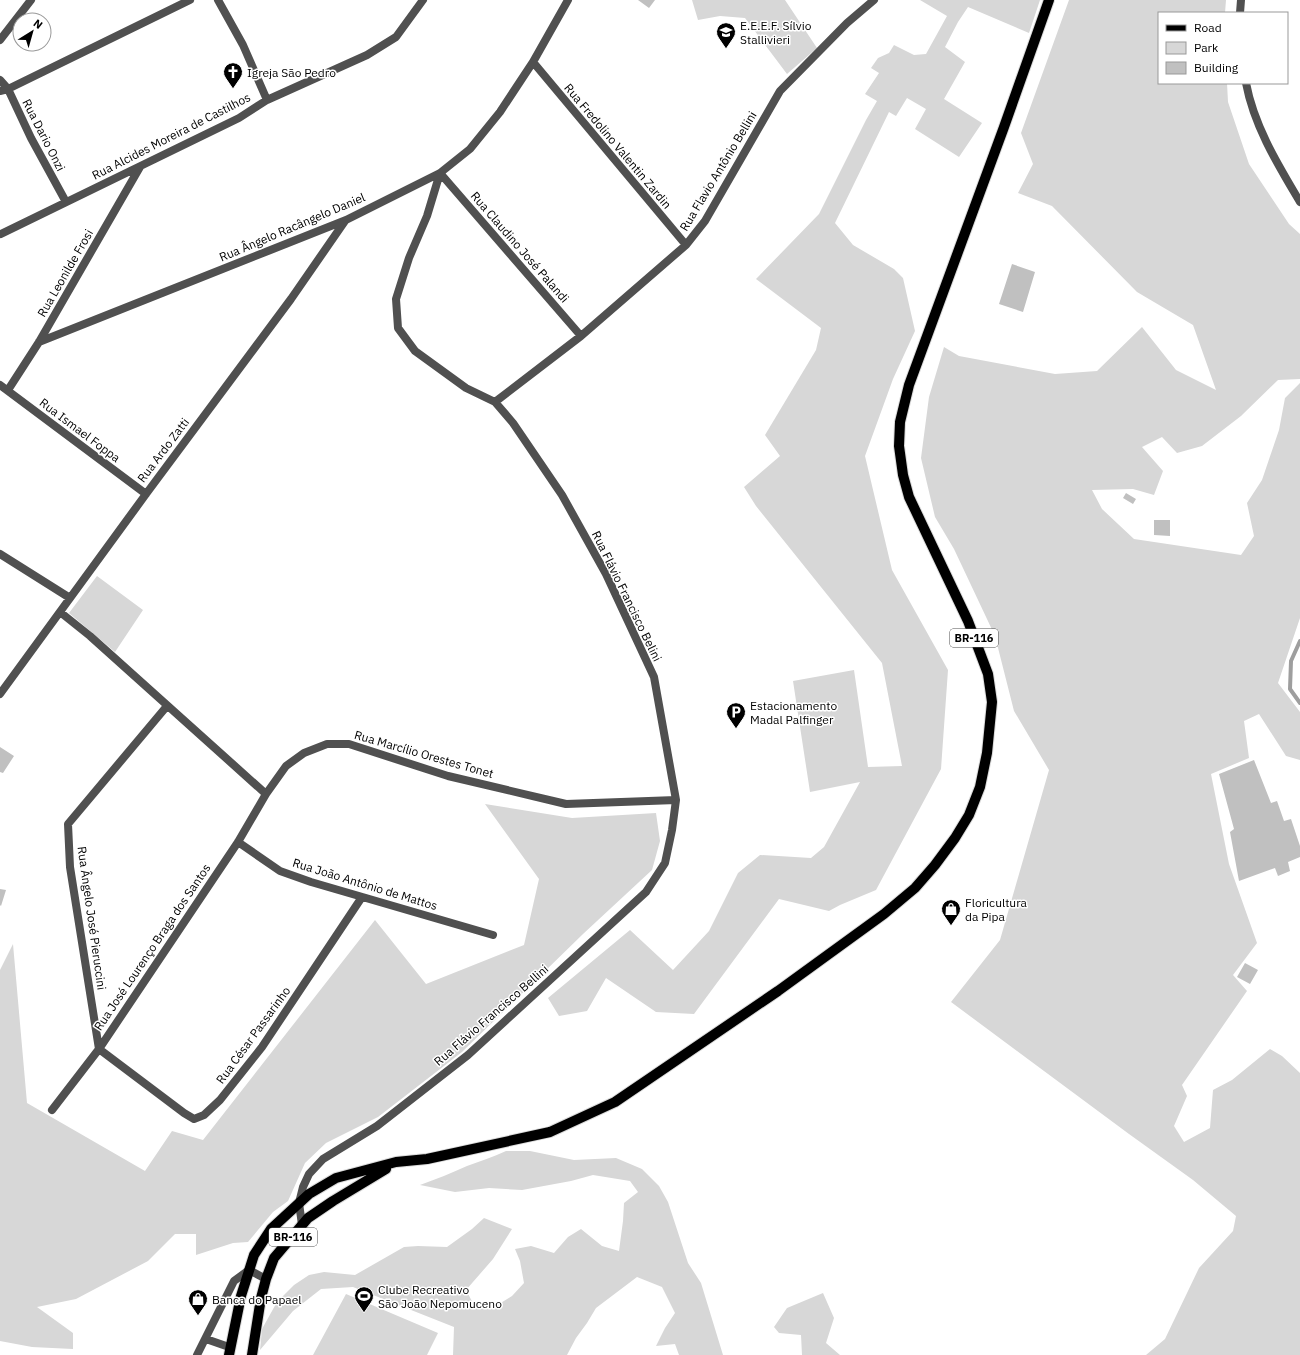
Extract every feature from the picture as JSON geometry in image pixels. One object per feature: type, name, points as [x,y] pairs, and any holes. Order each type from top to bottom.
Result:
[{"type":"main road","name":"BR-116","points":[[229,1351],[241,1296],[254,1255],[270,1229],[309,1194],[336,1178],[396,1162],[428,1159],[550,1132],[615,1102],[778,991],[884,914],[915,888],[935,865],[955,838],[969,815],[980,787],[987,753],[992,702],[988,674],[968,621],[909,497],[903,475],[899,446],[900,422],[909,385],[1049,0]]},
{"type":"main road","name":"BR-116","points":[[252,1355],[261,1298],[274,1258],[308,1218],[333,1200],[396,1162]]},
{"type":"street","points":[[0,40],[31,0]]},
{"type":"street","points":[[4,90],[190,0]]},
{"type":"street","points":[[218,0],[244,45],[267,100]]},
{"type":"street","name":"Rua Alcides Moreira de Castilhos","points":[[1,234],[239,118],[267,100],[367,55],[396,37],[423,0]]},
{"type":"street","name":"Rua Ângelo Racângelo Daniel","points":[[39,342],[346,220],[440,173],[470,149],[495,118],[533,62],[568,0]]},
{"type":"street","name":"Rua Flavio Antônio Bellini","points":[[494,402],[581,336],[686,246],[704,221],[780,91],[848,23],[874,0]]},
{"type":"street","points":[[1240,12],[1241,0]]},
{"type":"street","name":"Rua Fredolino Valentin Zardin","points":[[533,62],[686,246]]},
{"type":"street","name":"Rua Dario Onzi","points":[[0,80],[4,90],[66,202]]},
{"type":"street","points":[[1246,84],[1262,135],[1300,202]]},
{"type":"street","name":"Rua Leonilde Frosi","points":[[8,390],[39,342],[140,167]]},
{"type":"street","points":[[440,173],[427,216],[409,258],[396,299],[398,328],[415,351],[466,388],[494,402]]},
{"type":"street","name":"Rua Claudino José Palandi","points":[[440,173],[581,336]]},
{"type":"street","name":"Rua Ardo Zatti","points":[[0,694],[290,299],[346,220]]},
{"type":"street","name":"Rua Ismael Foppa","points":[[0,385],[146,494]]},
{"type":"street","name":"Rua Flávio Francisco Belini","points":[[494,402],[513,423],[562,495],[606,574],[654,677],[676,800]]},
{"type":"street","points":[[0,554],[70,598]]},
{"type":"street","points":[[60,612],[90,636],[266,794]]},
{"type":"street","name":"Rua Ângelo José Pieruccini","points":[[99,1049],[70,867],[68,824],[168,706]]},
{"type":"street","name":"Rua Marcílio Orestes Tonet","points":[[266,794],[286,766],[304,753],[327,744],[349,744],[448,776],[566,804],[676,800]]},
{"type":"street","name":"Rua José Lourenço Braga dos Santos","points":[[52,1110],[99,1049],[238,842],[266,794]]},
{"type":"street","name":"Rua Flávio Francisco Bellini","points":[[302,1225],[299,1203],[303,1187],[309,1174],[323,1159],[377,1126],[468,1055],[646,892],[665,863],[672,830],[676,800]]},
{"type":"street","name":"Rua João Antônio de Mattos","points":[[238,842],[280,871],[311,882],[493,935]]},
{"type":"street","name":"Rua César Passarinho","points":[[99,1049],[184,1113],[194,1119],[204,1115],[220,1100],[262,1047],[362,897]]},
{"type":"street","points":[[197,1355],[234,1281],[249,1270],[266,1279]]},
{"type":"street","points":[[206,1339],[229,1351]]},
{"type":"green space","points":[[692,0],[785,0],[817,48],[787,74],[745,18],[720,16],[698,20]]},
{"type":"green space","points":[[920,0],[1040,0],[1029,33],[968,7],[945,47],[965,62],[944,99],[982,123],[959,157],[915,129],[926,109],[907,98],[896,116],[889,112],[835,223],[853,245],[894,269],[903,278],[915,331],[893,379],[865,456],[892,570],[948,670],[941,769],[876,890],[829,911],[779,899],[694,1014],[656,1012],[606,978],[587,1011],[559,1016],[548,998],[630,930],[673,970],[709,931],[738,873],[760,855],[811,858],[824,847],[860,782],[810,792],[793,681],[854,670],[868,767],[902,766],[882,663],[756,506],[744,487],[780,456],[765,435],[816,350],[821,328],[756,279],[819,214],[877,101],[865,94],[879,73],[871,68],[878,58],[889,53],[894,45],[914,55],[926,54],[947,16]]},
{"type":"green space","points":[[1069,0],[1226,0],[1225,12],[1158,12],[1158,84],[1227,84],[1228,102],[1249,164],[1289,224],[1300,234],[1300,379],[1278,380],[1241,416],[1202,446],[1177,453],[1162,437],[1142,447],[1163,471],[1154,495],[1133,489],[1092,490],[1102,509],[1134,539],[1241,555],[1254,536],[1247,503],[1262,480],[1279,430],[1285,398],[1300,383],[1300,618],[1278,683],[1300,712],[1300,760],[1286,756],[1259,714],[1244,721],[1249,758],[1211,774],[1229,864],[1257,943],[1233,975],[1247,991],[1182,1085],[1187,1096],[1174,1126],[1184,1142],[1210,1128],[1213,1090],[1232,1080],[1270,1049],[1282,1056],[1300,1073],[1300,1355],[1146,1355],[1165,1339],[1199,1268],[1233,1231],[1236,1216],[1193,1180],[951,1002],[1000,940],[1049,770],[1014,711],[995,636],[954,549],[935,517],[921,458],[929,397],[944,347],[959,356],[1055,374],[1097,371],[1142,327],[1176,370],[1216,390],[1193,325],[1137,292],[1052,206],[1018,193],[1033,164],[1021,133]]},
{"type":"green space","points":[[97,576],[143,610],[115,652],[69,613]]},
{"type":"green space","points":[[485,804],[572,818],[656,813],[660,841],[652,870],[583,934],[462,1052],[378,1117],[326,1143],[305,1163],[288,1201],[273,1212],[248,1242],[233,1243],[196,1255],[196,1234],[175,1234],[148,1261],[76,1299],[37,1307],[73,1333],[73,1349],[32,1347],[0,1341],[0,970],[13,944],[27,1103],[145,1171],[172,1131],[203,1140],[375,920],[426,984],[524,945],[539,879]]},
{"type":"green space","points":[[506,1151],[530,1151],[574,1160],[616,1158],[642,1169],[659,1186],[668,1202],[688,1263],[701,1283],[723,1355],[679,1355],[675,1344],[656,1346],[675,1313],[662,1287],[637,1277],[596,1308],[576,1338],[567,1355],[453,1355],[454,1327],[353,1287],[321,1289],[293,1311],[260,1350],[262,1329],[277,1302],[294,1285],[309,1275],[324,1272],[355,1275],[404,1247],[447,1247],[472,1229],[484,1218],[512,1229],[493,1259],[466,1290],[475,1307],[491,1309],[512,1296],[524,1283],[520,1261],[515,1249],[531,1246],[554,1253],[568,1237],[581,1229],[602,1246],[619,1251],[624,1203],[638,1192],[630,1181],[593,1175],[571,1181],[522,1190],[489,1188],[455,1192],[420,1185]]},
{"type":"green space","points":[[823,1293],[834,1318],[826,1343],[840,1355],[802,1355],[801,1335],[779,1333],[774,1327],[787,1308]]},
{"type":"green space","name":"Clube Recreativo São João Nepomuceno","points":[[346,1294],[438,1333],[427,1355],[313,1355]]},
{"type":"building","points":[[638,0],[655,0],[649,8]]},
{"type":"building","points":[[1012,264],[1035,272],[1023,312],[999,304]]},
{"type":"building","points":[[1126,493],[1136,499],[1133,504],[1123,498]]},
{"type":"building","points":[[1154,520],[1170,520],[1170,536],[1154,535]]},
{"type":"building","points":[[0,747],[14,756],[3,773],[0,772]]},
{"type":"building","points":[[1254,760],[1271,803],[1277,801],[1284,821],[1291,819],[1300,846],[1300,857],[1288,862],[1290,871],[1278,876],[1275,868],[1239,881],[1230,832],[1234,829],[1219,774]]},
{"type":"building","points":[[0,889],[6,890],[1,906],[0,905]]},
{"type":"building","points":[[1245,963],[1258,970],[1250,984],[1237,977]]},
{"type":"waterway","points":[[1300,641],[1291,661],[1290,689],[1300,703]]},
{"type":"place","name":"E.E.E.F. Sílvio Stallivieri","points":[[726,49]]},
{"type":"place","name":"Igreja São Pedro","points":[[233,89]]},
{"type":"place","name":"Estacionamento Madal Palfinger","points":[[736,729]]},
{"type":"place","name":"Floricultura da Pipa","points":[[951,926]]},
{"type":"place","name":"Clube Recreativo São João Nepomuceno","points":[[364,1313]]},
{"type":"place","name":"Banca do Papael","points":[[198,1316]]}]
